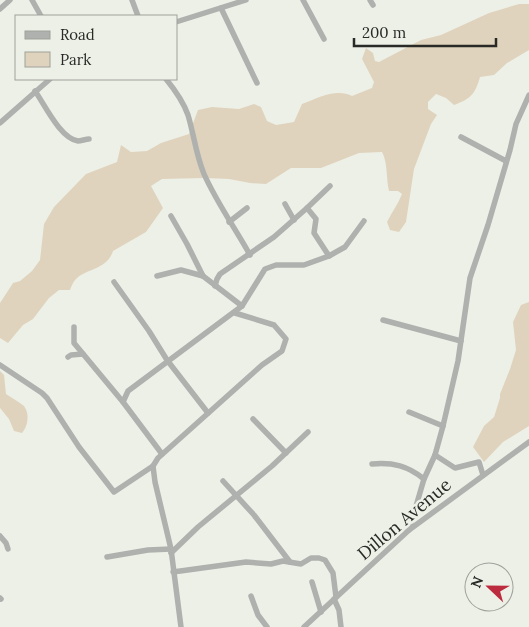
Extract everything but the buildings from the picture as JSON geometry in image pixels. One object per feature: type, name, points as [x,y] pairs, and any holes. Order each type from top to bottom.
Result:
[{"type":"street","points":[[0,9],[10,0]]},
{"type":"street","points":[[32,0],[40,15]]},
{"type":"street","points":[[132,0],[138,15]]},
{"type":"street","points":[[178,21],[221,8],[236,1],[246,0]]},
{"type":"street","points":[[303,0],[324,39]]},
{"type":"street","points":[[221,8],[257,83]]},
{"type":"street","points":[[0,123],[49,80]]},
{"type":"street","points":[[167,80],[179,95],[188,115],[196,151],[204,175],[250,255]]},
{"type":"street","points":[[35,91],[66,136],[78,141],[90,138]]},
{"type":"street","points":[[409,530],[424,479],[435,456],[443,426],[461,341],[470,278],[482,246],[516,124],[529,95]]},
{"type":"street","points":[[461,137],[506,161]]},
{"type":"street","points":[[215,286],[220,274],[274,238],[330,186]]},
{"type":"street","points":[[285,204],[294,220]]},
{"type":"street","points":[[230,222],[247,208]]},
{"type":"street","points":[[307,208],[316,219],[314,232],[329,256]]},
{"type":"street","points":[[170,216],[203,276],[242,306]]},
{"type":"street","points":[[123,402],[128,391],[167,360],[242,306],[265,269],[276,265],[304,265],[329,256],[344,247],[364,221]]},
{"type":"street","points":[[157,276],[181,270],[203,276]]},
{"type":"street","points":[[114,282],[167,360],[208,413]]},
{"type":"street","points":[[0,365],[47,398],[79,447],[114,492],[153,466],[162,454],[262,365],[282,351],[286,339],[274,325],[235,312]]},
{"type":"street","points":[[383,320],[461,341]]},
{"type":"street","points":[[74,327],[74,343],[123,402],[162,454]]},
{"type":"street","points":[[68,357],[83,354]]},
{"type":"street","points":[[409,412],[443,426]]},
{"type":"street","points":[[253,419],[286,453]]},
{"type":"street","points":[[108,557],[148,550],[171,551],[308,432]]},
{"type":"street","name":"Dillon Avenue","points":[[304,627],[409,530],[529,442]]},
{"type":"street","points":[[435,456],[455,468],[479,462],[482,475]]},
{"type":"street","points":[[372,464],[393,463],[409,468],[424,479]]},
{"type":"street","points":[[153,466],[159,502],[171,551],[181,627]]},
{"type":"street","points":[[223,480],[254,515],[290,562]]},
{"type":"street","points":[[0,536],[6,542],[8,549]]},
{"type":"street","points":[[173,572],[246,562],[271,564],[283,561],[301,564],[311,558],[319,558],[325,560],[333,573],[335,598],[341,627]]},
{"type":"street","points":[[312,582],[321,612]]},
{"type":"street","points":[[250,596],[258,615],[267,627]]},
{"type":"green space","points":[[519,4],[529,4],[529,50],[507,63],[494,75],[480,77],[474,92],[464,101],[454,105],[446,98],[436,94],[428,102],[428,109],[437,115],[431,124],[414,169],[406,222],[399,232],[390,230],[387,222],[402,194],[398,191],[389,191],[382,152],[359,153],[321,168],[291,168],[266,184],[229,179],[162,179],[151,186],[163,208],[146,232],[113,251],[102,265],[81,275],[76,279],[70,290],[59,290],[49,298],[33,319],[23,325],[8,343],[0,338],[0,303],[13,283],[20,281],[32,271],[40,260],[44,224],[54,207],[86,174],[117,162],[121,145],[131,152],[147,151],[161,143],[189,134],[198,110],[212,107],[239,109],[254,104],[261,107],[267,121],[276,125],[294,122],[302,104],[333,93],[352,96],[372,88],[374,82],[362,59],[366,48],[373,53],[375,61],[379,62],[421,40],[441,35],[489,13]]},
{"type":"green space","points":[[529,302],[529,426],[503,442],[484,462],[473,447],[484,426],[494,417],[516,350],[513,322],[521,305]]},
{"type":"green space","points":[[0,371],[4,375],[6,394],[22,404],[26,409],[26,427],[22,433],[14,431],[9,419],[0,408]]}]
